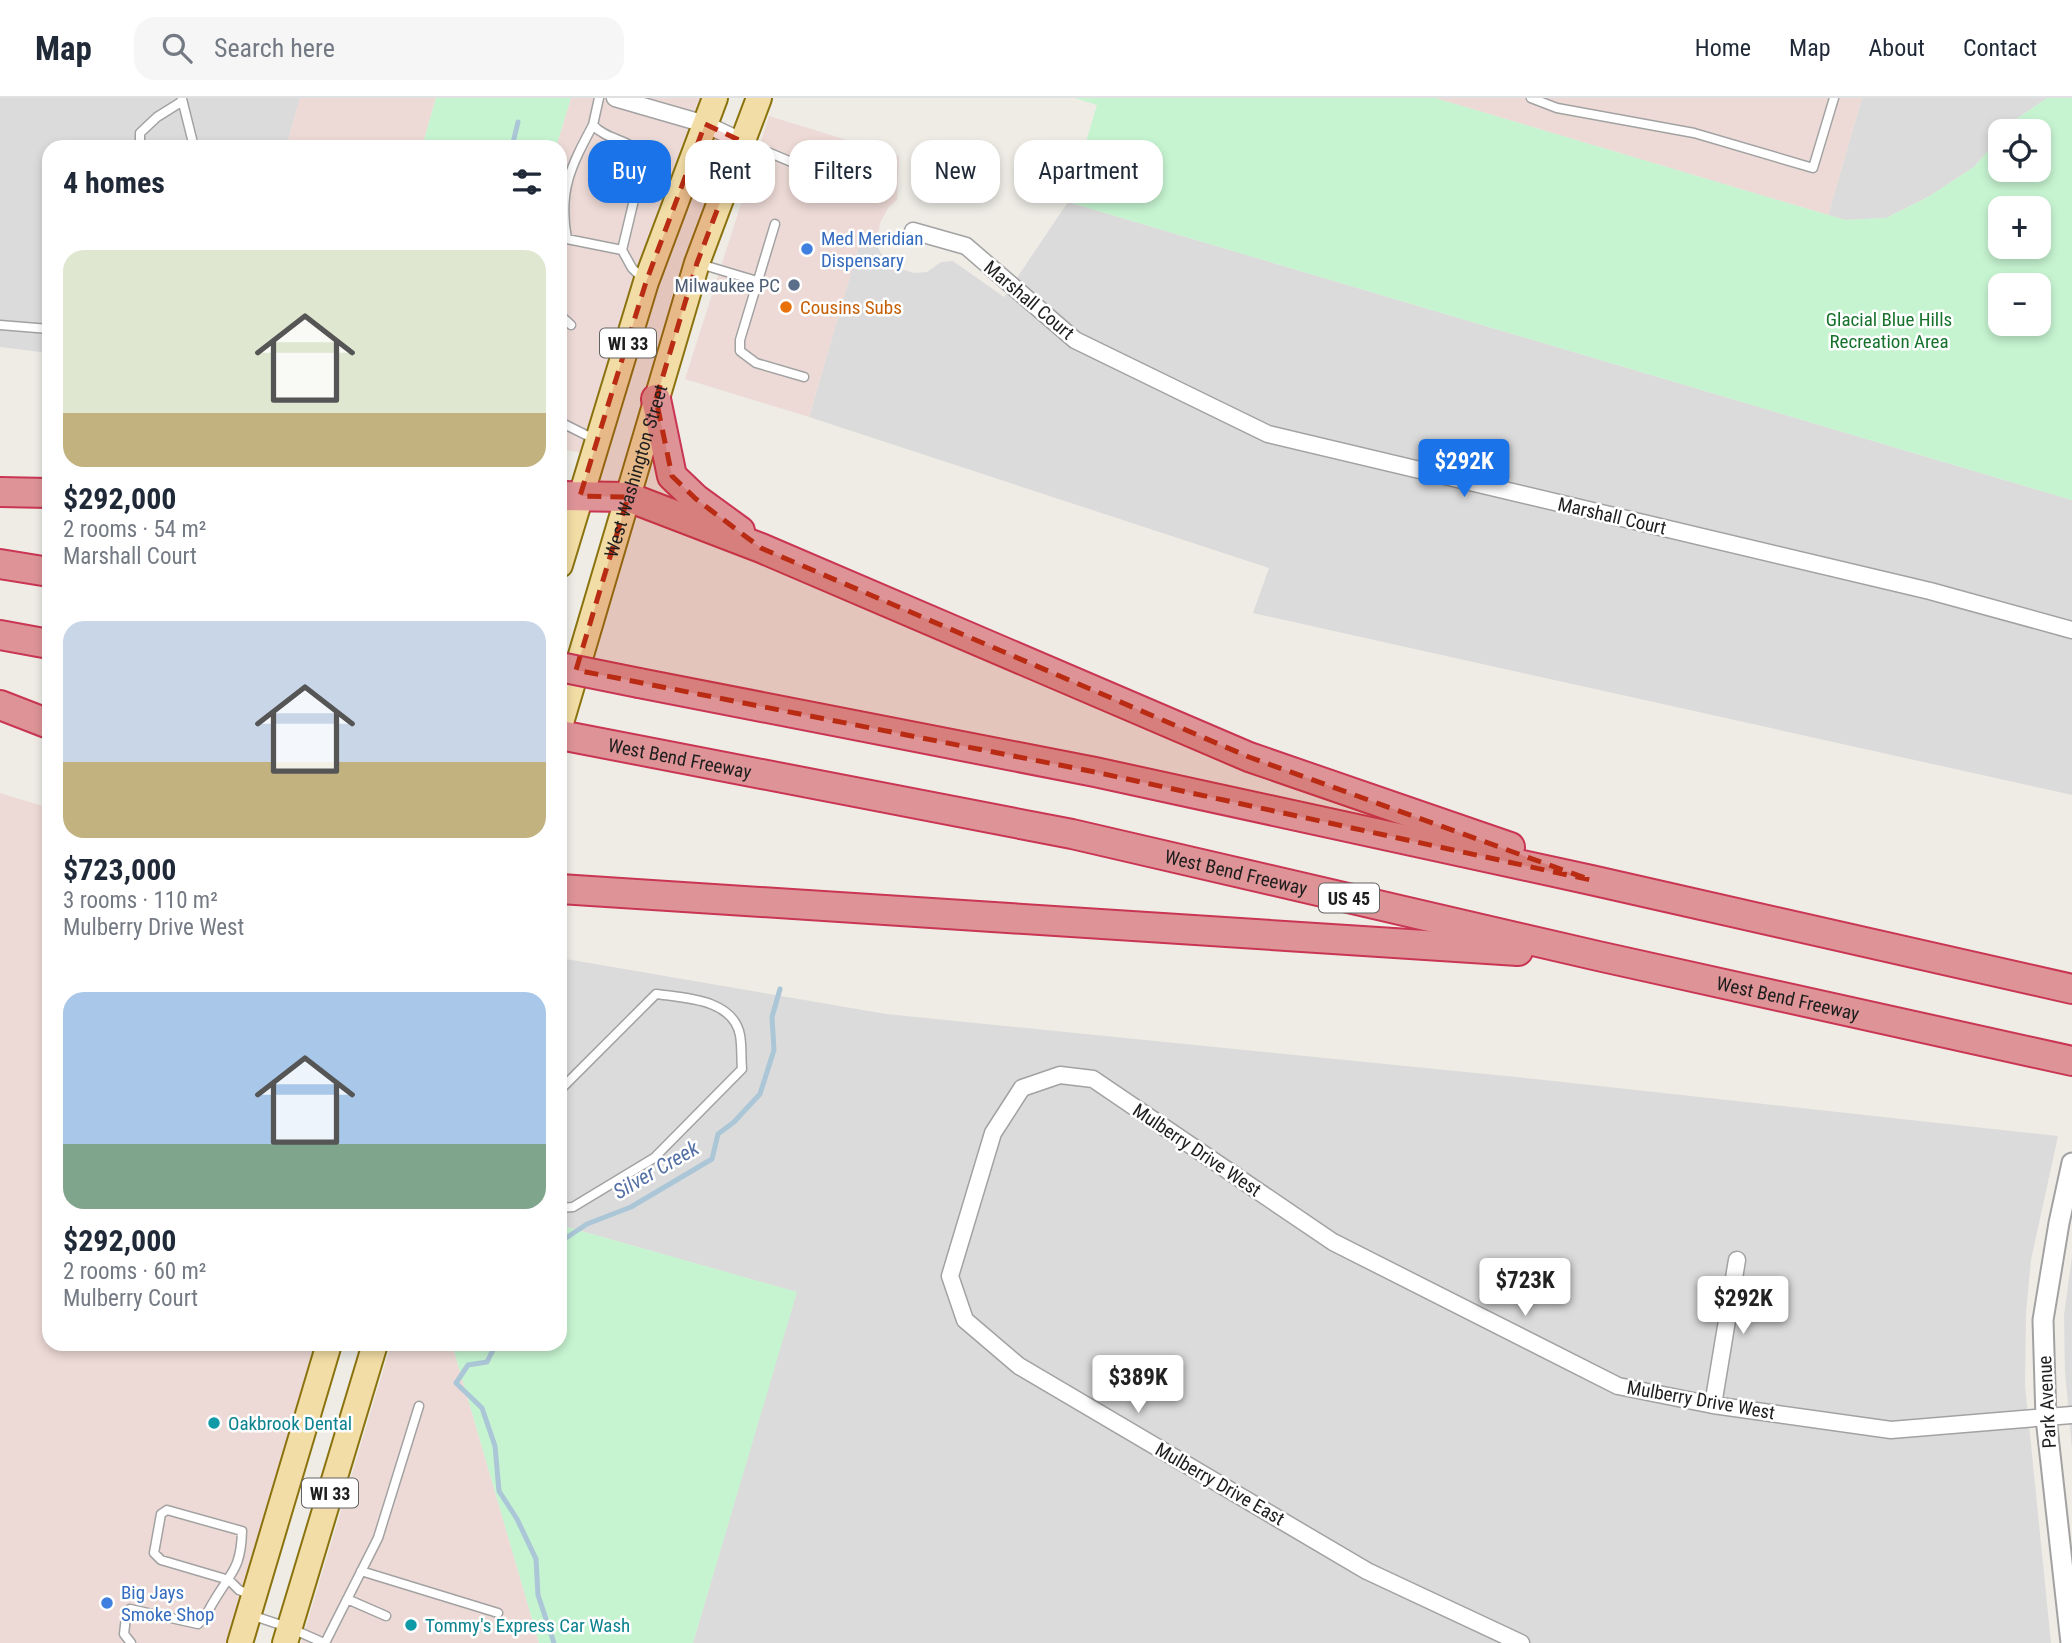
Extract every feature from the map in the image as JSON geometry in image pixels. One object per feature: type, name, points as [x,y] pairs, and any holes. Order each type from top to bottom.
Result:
[{"type":"highway","points":[[656,399],[673,476],[696,499],[761,548]]},
{"type":"highway","points":[[0,492],[42,493]]},
{"type":"highway","points":[[570,496],[628,497],[761,548],[1250,757],[1528,853],[1591,880]]},
{"type":"highway","points":[[0,564],[42,571]]},
{"type":"highway","points":[[0,635],[42,642]]},
{"type":"highway","points":[[567,668],[1095,772],[1591,880],[2072,989]]},
{"type":"highway","points":[[0,705],[42,721]]},
{"type":"highway","name":"West Bend Freeway","points":[[567,736],[1072,834],[1598,957],[2072,1061]]},
{"type":"highway","points":[[567,889],[1598,957]]},
{"type":"main road","name":"WI 33","points":[[567,517],[570,496],[599,441],[646,282],[715,98]]},
{"type":"main road","name":"West Washington Street","points":[[744,140],[759,98]]},
{"type":"main road","name":"West Washington Street","points":[[567,702],[697,263],[720,203]]},
{"type":"main road","name":"WI 33","points":[[240,1643],[326,1351]]},
{"type":"main road","name":"WI 33","points":[[288,1635],[373,1351]]},
{"type":"street","points":[[615,98],[705,124],[739,140]]},
{"type":"street","name":"Marshall Court","points":[[913,231],[966,246],[1075,340],[1268,434],[1917,588],[2072,630]]},
{"type":"street","name":"Mulberry Drive West","points":[[1060,1074],[1093,1079],[1333,1242],[1618,1386],[1713,1405],[1891,1430],[2072,1415]]},
{"type":"street","name":"Mulberry Drive East","points":[[1060,1074],[1022,1087],[993,1133],[950,1276],[965,1320],[1019,1366],[1367,1571],[1521,1643]]},
{"type":"street","name":"Park Avenue","points":[[2071,1643],[2046,1418],[2043,1320],[2072,1163]]},
{"type":"street","points":[[1713,1405],[1737,1261]]},
{"type":"lane","points":[[567,182],[574,161],[593,125],[599,98]]},
{"type":"lane","points":[[1531,98],[1557,108],[1694,133],[1814,168],[1834,98]]},
{"type":"lane","points":[[140,140],[140,132],[181,100],[192,140]]},
{"type":"lane","points":[[593,125],[601,134],[636,148],[641,153],[643,162],[622,250],[632,268],[646,282]]},
{"type":"lane","points":[[775,224],[740,340],[740,351],[756,363],[804,377]]},
{"type":"lane","points":[[567,239],[622,250]]},
{"type":"lane","points":[[697,263],[757,281]]},
{"type":"lane","points":[[567,321],[571,325]]},
{"type":"lane","points":[[0,325],[42,328]]},
{"type":"lane","points":[[567,425],[599,441]]},
{"type":"lane","points":[[567,1083],[656,994],[704,1001],[731,1015],[740,1034],[742,1069],[654,1158],[573,1207],[567,1207]]},
{"type":"lane","points":[[131,1643],[124,1634],[126,1617],[131,1609],[198,1623],[205,1618],[229,1580],[241,1553],[242,1531],[167,1510],[161,1514],[154,1553],[162,1560],[229,1580],[251,1605],[288,1635],[324,1643],[378,1538],[419,1406]]},
{"type":"lane","points":[[362,1571],[498,1613]]},
{"type":"lane","points":[[347,1599],[386,1616]]},
{"type":"highlighted area","points":[[705,124],[743,142],[697,263],[656,399],[672,476],[696,499],[761,548],[1249,757],[1591,880],[1095,772],[576,670],[628,497],[580,496],[646,282]]},
{"type":"shaded area","points":[[0,98],[300,98],[288,140],[42,140],[42,352],[0,347]]},
{"type":"shaded area","points":[[300,98],[436,98],[424,140],[288,140]]},
{"type":"shaded area","points":[[571,98],[701,98],[689,140],[685,140],[685,154],[671,196],[671,140],[588,140],[588,203],[669,203],[583,453],[567,450],[567,140],[558,140]]},
{"type":"shaded area","points":[[1435,98],[1862,98],[1828,215]]},
{"type":"shaded area","points":[[1862,98],[2047,98],[2016,119],[1988,119],[1988,151],[1974,167],[1928,197],[1886,218],[1845,220],[1828,215]]},
{"type":"shaded area","points":[[769,116],[847,140],[789,140],[789,203],[894,203],[880,223],[876,244],[861,239],[809,417],[685,379],[741,203],[775,203],[775,140],[761,140]]},
{"type":"shaded area","points":[[897,155],[899,156],[897,200]]},
{"type":"shaded area","points":[[1067,203],[1071,203],[2072,500],[2072,795],[1253,613],[1269,568],[809,417],[861,238],[876,244],[882,255],[898,268],[914,273],[927,272],[941,262],[953,261],[1004,297]]},
{"type":"shaded area","points":[[0,793],[42,806],[42,1351],[319,1351],[228,1643],[0,1643]]},
{"type":"shaded area","points":[[567,959],[886,1014],[1535,1079],[2058,1136],[2031,1260],[2026,1312],[2025,1385],[2051,1643],[693,1643],[796,1292],[567,1227]]},
{"type":"shaded area","points":[[2072,1257],[2072,1449],[2065,1371],[2064,1315]]},
{"type":"shaded area","points":[[389,1351],[454,1351],[539,1643],[301,1643]]},
{"type":"green space","points":[[436,98],[571,98],[558,140],[424,140]]},
{"type":"green space","name":"Glacial Blue Hills Recreation Area","points":[[1075,98],[1435,98],[1845,220],[1886,218],[1928,197],[1974,167],[1988,151],[1988,182],[2051,182],[2051,119],[2016,119],[2047,98],[2072,98],[2072,500],[1071,203],[1163,203],[1163,140],[1087,140],[1097,105]]},
{"type":"green space","points":[[567,1227],[797,1292],[693,1643],[539,1643],[454,1351],[567,1351]]},
{"type":"waterway","name":"Silver Creek","points":[[514,140],[518,122]]},
{"type":"waterway","name":"Silver Creek","points":[[567,1237],[587,1224],[631,1207],[712,1159],[718,1134],[734,1122],[760,1094],[774,1050],[772,1017],[780,989]]},
{"type":"waterway","name":"Silver Creek","points":[[492,1351],[487,1362],[468,1365],[456,1383],[482,1408],[495,1446],[499,1491],[517,1519],[536,1559],[538,1595],[554,1643]]},
{"type":"place","name":"Med Meridian Dispensary","points":[[807,249]]},
{"type":"place","name":"Milwaukee PC","points":[[794,285]]},
{"type":"place","name":"Cousins Subs","points":[[786,307]]},
{"type":"place","name":"Oakbrook Dental","points":[[214,1423]]},
{"type":"place","name":"Big Jays Smoke Shop","points":[[107,1603]]},
{"type":"place","name":"Tommy's Express Car Wash","points":[[411,1625]]}]
